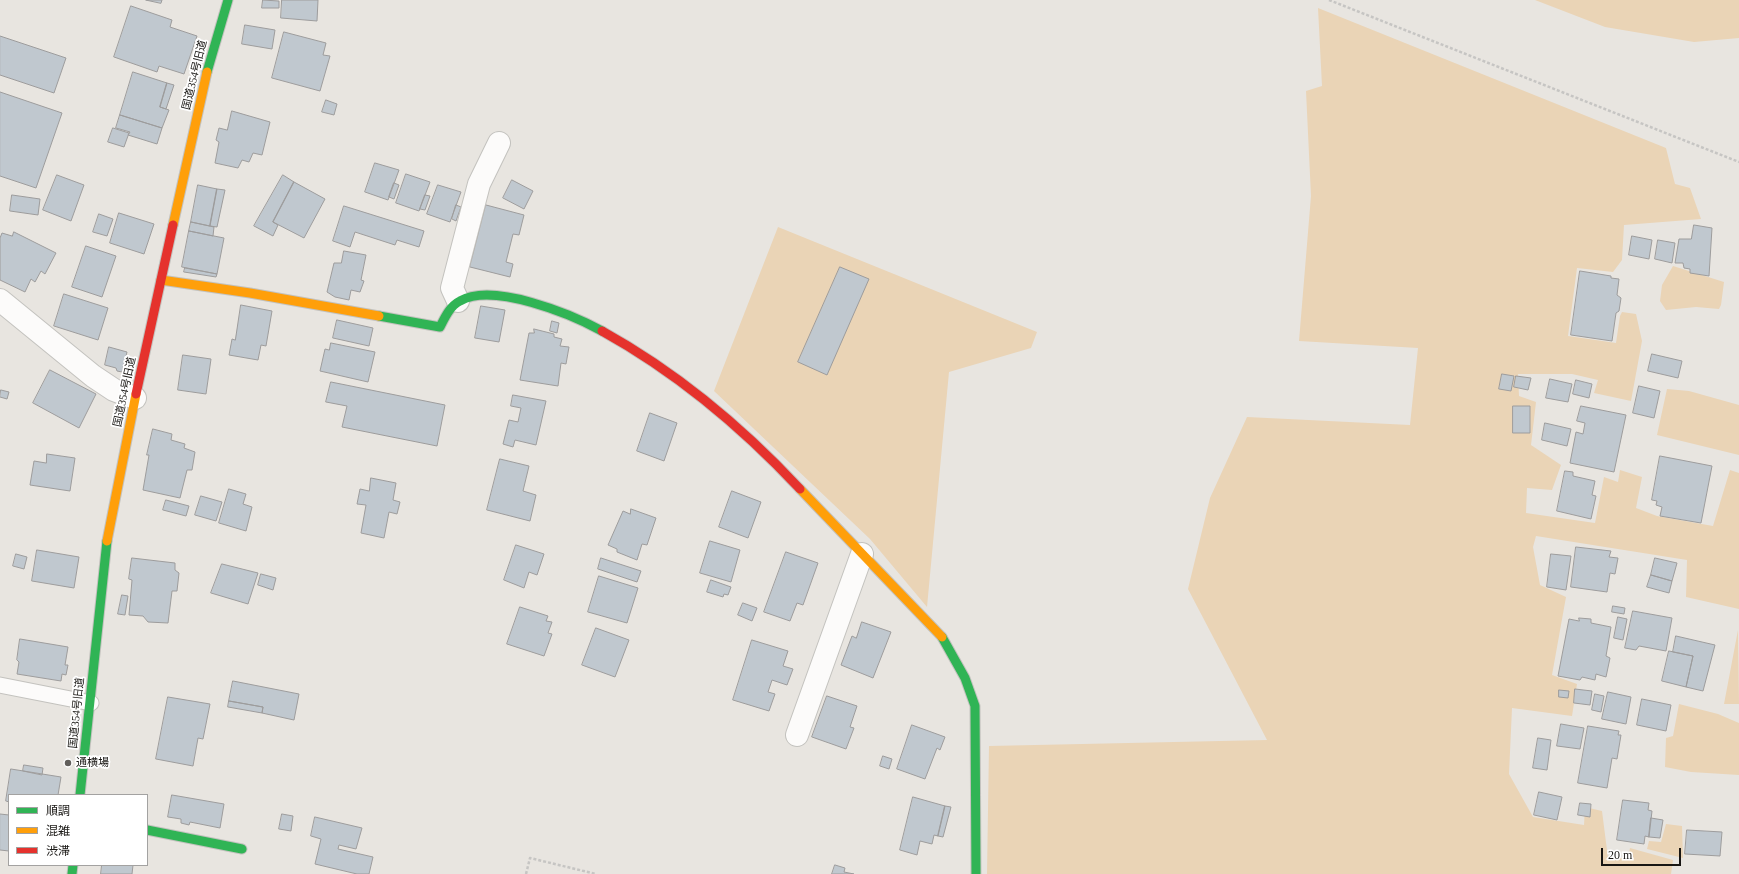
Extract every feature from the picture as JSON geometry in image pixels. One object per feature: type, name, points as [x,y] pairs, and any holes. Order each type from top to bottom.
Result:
[{"type":"street","name":"国道354号旧道","points":[[80,794],[107,542],[135,398],[210,61],[226,1]]},
{"type":"street","points":[[458,301],[452,288],[454,280],[479,184],[499,143]]},
{"type":"street","points":[[161,280],[250,293],[440,327],[450,308],[458,301],[474,295],[502,296],[528,301],[568,315],[626,344],[683,383],[755,443],[941,636],[966,678],[975,706],[976,874]]},
{"type":"street","points":[[0,300],[93,376],[114,390],[135,398]]},
{"type":"street","points":[[798,735],[862,554]]},
{"type":"street","points":[[148,830],[242,849]]},
{"type":"lane","points":[[0,685],[91,703]]},
{"type":"path","points":[[1329,0],[1739,162]]},
{"type":"path","points":[[526,874],[530,858],[596,874]]},
{"type":"shaded area","points":[[1535,0],[1739,0],[1739,38],[1694,42],[1605,27]]},
{"type":"shaded area","points":[[1318,8],[1666,148],[1675,184],[1690,188],[1701,219],[1624,225],[1622,260],[1613,272],[1577,268],[1568,336],[1616,343],[1620,316],[1622,312],[1636,314],[1642,341],[1631,401],[1594,393],[1598,380],[1572,374],[1518,374],[1519,396],[1536,402],[1531,445],[1561,465],[1552,490],[1527,488],[1526,513],[1595,523],[1604,477],[1618,482],[1620,470],[1642,477],[1636,508],[1657,516],[1713,526],[1730,470],[1739,473],[1739,609],[1686,597],[1687,560],[1536,536],[1533,547],[1540,585],[1566,597],[1552,675],[1577,684],[1572,716],[1512,708],[1509,774],[1533,817],[1584,825],[1585,807],[1602,811],[1608,858],[1628,858],[1630,848],[1673,860],[1671,874],[987,874],[989,746],[1267,740],[1188,589],[1210,498],[1247,417],[1410,425],[1418,348],[1299,341],[1311,196],[1306,91],[1322,86]]},
{"type":"shaded area","points":[[778,227],[1037,332],[1031,348],[949,372],[927,607],[870,539],[714,391]]},
{"type":"shaded area","points":[[1673,266],[1724,282],[1721,305],[1719,309],[1696,307],[1666,310],[1660,301],[1662,285]]},
{"type":"shaded area","points":[[1667,389],[1689,391],[1739,405],[1739,455],[1657,435]]},
{"type":"shaded area","points":[[1738,630],[1739,704],[1724,704]]},
{"type":"shaded area","points":[[1679,704],[1718,714],[1739,723],[1739,775],[1691,772],[1665,767],[1666,738],[1673,736]]},
{"type":"shaded area","points":[[1666,824],[1682,826],[1683,858],[1647,849],[1649,841],[1661,842]]},
{"type":"building","points":[[146,0],[162,0],[161,3]]},
{"type":"building","points":[[263,0],[279,1],[279,8],[262,8]]},
{"type":"building","points":[[282,0],[318,0],[317,21],[281,18]]},
{"type":"building","points":[[131,6],[172,20],[170,27],[197,36],[184,74],[159,66],[157,72],[114,57]]},
{"type":"building","points":[[245,25],[275,30],[272,49],[242,44]]},
{"type":"building","points":[[284,32],[326,43],[323,55],[330,56],[320,91],[272,78]]},
{"type":"building","points":[[0,36],[66,58],[54,93],[0,75]]},
{"type":"building","points":[[133,72],[167,83],[160,107],[169,110],[162,128],[120,115]]},
{"type":"building","points":[[167,83],[174,85],[166,109],[160,107]]},
{"type":"building","points":[[0,92],[62,113],[36,188],[0,176]]},
{"type":"building","points":[[326,100],[337,104],[334,115],[322,112]]},
{"type":"building","points":[[232,111],[270,122],[262,155],[253,153],[249,162],[242,160],[238,168],[215,163],[219,142],[216,140],[219,128],[227,130]]},
{"type":"building","points":[[120,115],[162,128],[157,144],[128,135],[130,132],[116,128]]},
{"type":"building","points":[[113,128],[129,133],[124,147],[108,142]]},
{"type":"building","points":[[375,163],[399,170],[388,200],[365,192]]},
{"type":"building","points":[[406,174],[430,182],[419,211],[396,203]]},
{"type":"building","points":[[57,175],[84,185],[71,221],[43,210]]},
{"type":"building","points":[[283,175],[294,182],[273,222],[278,225],[273,236],[254,226]]},
{"type":"building","points":[[512,180],[533,191],[524,209],[503,198]]},
{"type":"building","points":[[294,182],[325,199],[304,238],[273,222]]},
{"type":"building","points":[[394,183],[399,185],[394,199],[389,197]]},
{"type":"building","points":[[198,185],[217,189],[210,226],[191,222]]},
{"type":"building","points":[[438,185],[461,192],[450,222],[427,214]]},
{"type":"building","points":[[217,189],[225,190],[217,227],[210,226]]},
{"type":"building","points":[[12,195],[40,199],[38,215],[10,211]]},
{"type":"building","points":[[425,195],[430,196],[425,210],[420,209]]},
{"type":"building","points":[[456,205],[461,207],[456,221],[452,219]]},
{"type":"building","points":[[486,205],[524,215],[519,235],[513,234],[506,262],[513,264],[510,277],[470,267]]},
{"type":"building","points":[[344,206],[424,231],[419,247],[397,240],[395,245],[355,232],[350,247],[333,241]]},
{"type":"building","points":[[119,213],[154,224],[144,254],[110,243]]},
{"type":"building","points":[[99,214],[113,219],[107,236],[93,232]]},
{"type":"building","points":[[191,222],[214,227],[213,236],[189,231]]},
{"type":"building","points":[[1694,225],[1712,228],[1709,276],[1690,273],[1690,269],[1684,268],[1683,263],[1675,263],[1679,239],[1691,239]]},
{"type":"building","points":[[189,231],[224,238],[217,274],[182,267]]},
{"type":"building","points":[[14,232],[56,253],[45,274],[41,271],[35,282],[31,279],[25,292],[0,280],[0,238],[2,233],[12,236]]},
{"type":"building","points":[[1632,236],[1652,240],[1649,259],[1629,255]]},
{"type":"building","points":[[1658,240],[1675,243],[1672,263],[1655,259]]},
{"type":"building","points":[[86,246],[116,256],[102,297],[72,287]]},
{"type":"building","points":[[344,251],[366,255],[361,280],[364,281],[360,292],[351,290],[349,300],[335,297],[327,292],[334,263],[341,263]]},
{"type":"building","points":[[840,267],[869,279],[827,375],[798,362]]},
{"type":"building","points":[[185,268],[217,274],[216,277],[184,272]]},
{"type":"building","points":[[1580,271],[1611,276],[1611,278],[1619,279],[1617,295],[1621,298],[1619,311],[1616,313],[1612,341],[1571,335]]},
{"type":"building","points":[[64,294],[108,308],[98,340],[54,326]]},
{"type":"building","points":[[241,305],[272,311],[266,346],[261,345],[258,360],[229,355],[232,339],[235,340]]},
{"type":"building","points":[[481,306],[505,310],[499,342],[475,338]]},
{"type":"building","points":[[337,320],[373,328],[369,346],[333,338]]},
{"type":"building","points":[[552,321],[559,323],[557,333],[550,331]]},
{"type":"building","points":[[534,329],[554,334],[554,337],[562,339],[560,346],[569,347],[566,364],[561,363],[558,386],[520,380],[529,333],[534,333]]},
{"type":"building","points":[[331,343],[375,352],[368,382],[320,371],[325,349],[329,350]]},
{"type":"building","points":[[109,347],[127,352],[122,372],[117,371],[116,368],[105,365]]},
{"type":"building","points":[[1652,354],[1682,361],[1678,378],[1648,371]]},
{"type":"building","points":[[183,355],[211,359],[206,394],[178,390]]},
{"type":"building","points":[[50,370],[96,394],[79,428],[33,403]]},
{"type":"building","points":[[1502,374],[1514,376],[1511,391],[1499,389]]},
{"type":"building","points":[[1516,376],[1531,378],[1528,390],[1514,387]]},
{"type":"building","points":[[1550,379],[1572,384],[1568,402],[1546,398]]},
{"type":"building","points":[[1576,380],[1592,384],[1589,398],[1573,394]]},
{"type":"building","points":[[331,382],[445,405],[437,446],[342,427],[347,406],[326,402]]},
{"type":"building","points":[[1639,386],[1660,391],[1654,418],[1633,413]]},
{"type":"building","points":[[1,390],[9,392],[7,399],[0,397]]},
{"type":"building","points":[[513,395],[546,401],[536,445],[515,440],[513,447],[503,444],[509,420],[518,422],[521,408],[511,406]]},
{"type":"building","points":[[1513,406],[1530,406],[1530,433],[1513,433]]},
{"type":"building","points":[[1581,406],[1626,415],[1614,472],[1570,463],[1576,432],[1583,434],[1585,423],[1577,421]]},
{"type":"building","points":[[650,413],[677,423],[664,461],[637,451]]},
{"type":"building","points":[[1545,423],[1571,429],[1567,446],[1542,440]]},
{"type":"building","points":[[153,429],[172,434],[171,440],[185,444],[184,448],[195,452],[192,470],[187,470],[180,498],[143,490],[149,455],[147,455]]},
{"type":"building","points":[[47,454],[75,458],[70,491],[30,485],[34,461],[46,463]]},
{"type":"building","points":[[1660,456],[1712,466],[1701,523],[1660,516],[1662,507],[1656,505],[1657,501],[1652,500]]},
{"type":"building","points":[[500,459],[529,466],[523,491],[536,495],[530,521],[487,510]]},
{"type":"building","points":[[1565,471],[1573,472],[1573,476],[1595,481],[1592,495],[1596,496],[1591,519],[1557,511]]},
{"type":"building","points":[[371,478],[396,483],[393,500],[400,502],[397,514],[389,512],[384,538],[361,533],[366,505],[357,504],[360,489],[369,491]]},
{"type":"building","points":[[229,489],[246,494],[243,504],[252,507],[246,531],[219,523]]},
{"type":"building","points":[[732,491],[761,502],[748,538],[719,527]]},
{"type":"building","points":[[201,496],[222,502],[216,521],[195,515]]},
{"type":"building","points":[[166,500],[189,506],[186,516],[163,510]]},
{"type":"building","points":[[631,509],[656,518],[647,545],[642,544],[637,560],[617,552],[617,549],[608,545],[623,511],[630,514]]},
{"type":"building","points":[[710,541],[740,550],[731,582],[700,573]]},
{"type":"building","points":[[516,545],[544,554],[537,575],[529,572],[524,588],[504,580]]},
{"type":"building","points":[[1576,547],[1611,551],[1609,557],[1618,558],[1615,574],[1610,573],[1607,592],[1571,587]]},
{"type":"building","points":[[37,550],[79,557],[74,588],[32,581]]},
{"type":"building","points":[[786,552],[818,563],[803,605],[797,603],[790,621],[764,612]]},
{"type":"building","points":[[16,554],[27,557],[24,569],[13,566]]},
{"type":"building","points":[[1551,554],[1571,556],[1566,590],[1547,587]]},
{"type":"building","points":[[132,558],[175,563],[175,570],[179,573],[177,591],[172,591],[168,623],[148,622],[143,616],[129,615],[132,580],[129,579]]},
{"type":"building","points":[[601,558],[641,571],[637,582],[598,569]]},
{"type":"building","points":[[1655,558],[1677,563],[1672,581],[1651,575]]},
{"type":"building","points":[[222,564],[258,573],[248,604],[211,593]]},
{"type":"building","points":[[261,574],[276,578],[273,590],[258,585]]},
{"type":"building","points":[[1651,575],[1672,581],[1669,593],[1647,587]]},
{"type":"building","points":[[599,576],[638,588],[627,623],[588,612]]},
{"type":"building","points":[[711,580],[731,587],[728,595],[724,594],[723,597],[707,592]]},
{"type":"building","points":[[122,595],[128,596],[125,615],[118,614]]},
{"type":"building","points":[[743,603],[757,608],[752,621],[738,615]]},
{"type":"building","points":[[1613,606],[1625,608],[1624,614],[1612,612]]},
{"type":"building","points":[[520,607],[548,616],[546,621],[552,622],[548,633],[552,634],[544,656],[507,644]]},
{"type":"building","points":[[1633,611],[1672,618],[1666,651],[1639,646],[1636,650],[1625,648]]},
{"type":"building","points":[[1618,617],[1627,619],[1623,640],[1614,638]]},
{"type":"building","points":[[1579,618],[1591,619],[1591,623],[1611,627],[1606,656],[1610,658],[1606,677],[1596,674],[1595,680],[1582,677],[1580,680],[1558,676],[1569,619],[1579,621]]},
{"type":"building","points":[[862,622],[891,632],[873,678],[841,665],[852,636],[856,638]]},
{"type":"building","points":[[596,628],[629,640],[615,677],[582,665]]},
{"type":"building","points":[[1676,636],[1715,645],[1703,691],[1686,687],[1693,656],[1673,652]]},
{"type":"building","points":[[20,639],[68,647],[65,665],[68,665],[66,675],[62,674],[61,681],[17,674]]},
{"type":"building","points":[[752,640],[788,651],[783,666],[793,669],[787,685],[772,680],[768,692],[775,694],[769,711],[733,700]]},
{"type":"building","points":[[1669,651],[1693,656],[1686,687],[1662,681]]},
{"type":"building","points":[[233,681],[299,694],[294,720],[262,713],[263,707],[229,701]]},
{"type":"building","points":[[1575,689],[1592,691],[1590,705],[1574,703]]},
{"type":"building","points":[[1559,690],[1569,691],[1568,698],[1559,697]]},
{"type":"building","points":[[1608,692],[1631,697],[1626,724],[1602,719]]},
{"type":"building","points":[[1595,694],[1604,696],[1601,712],[1592,710]]},
{"type":"building","points":[[827,696],[857,706],[850,727],[854,728],[846,749],[812,737]]},
{"type":"building","points":[[168,697],[210,704],[203,739],[198,738],[193,766],[156,759]]},
{"type":"building","points":[[1642,699],[1671,705],[1666,731],[1637,725]]},
{"type":"building","points":[[229,701],[263,707],[262,713],[228,707]]},
{"type":"building","points":[[1561,724],[1584,728],[1580,749],[1557,746]]},
{"type":"building","points":[[912,725],[945,737],[940,750],[937,748],[925,779],[897,769]]},
{"type":"building","points":[[1588,726],[1619,731],[1618,735],[1621,735],[1617,759],[1612,758],[1607,788],[1578,783]]},
{"type":"building","points":[[1538,738],[1551,740],[1547,770],[1533,768]]},
{"type":"building","points":[[883,756],[892,759],[889,769],[880,766]]},
{"type":"building","points":[[24,765],[43,768],[42,775],[23,771]]},
{"type":"building","points":[[11,769],[61,777],[58,794],[8,794],[8,802],[6,801]]},
{"type":"building","points":[[1539,792],[1562,797],[1557,820],[1534,815]]},
{"type":"building","points":[[172,795],[224,804],[220,828],[190,822],[189,825],[181,823],[181,819],[168,817]]},
{"type":"building","points":[[913,797],[945,806],[938,836],[934,835],[932,844],[920,841],[917,855],[900,850]]},
{"type":"building","points":[[1623,800],[1649,803],[1648,810],[1652,811],[1649,837],[1645,836],[1644,844],[1617,840]]},
{"type":"building","points":[[1580,803],[1591,804],[1590,817],[1578,815]]},
{"type":"building","points":[[945,806],[951,807],[943,837],[938,836]]},
{"type":"building","points":[[0,814],[8,815],[8,851],[0,850]]},
{"type":"building","points":[[282,814],[293,816],[291,831],[279,829]]},
{"type":"building","points":[[315,817],[362,828],[356,849],[339,845],[338,849],[373,857],[369,874],[357,874],[315,864],[321,839],[311,836]]},
{"type":"building","points":[[1651,818],[1663,820],[1660,838],[1649,837]]},
{"type":"building","points":[[1687,830],[1722,832],[1720,856],[1685,854]]},
{"type":"building","points":[[835,865],[845,868],[844,872],[854,874],[832,874]]},
{"type":"building","points":[[102,866],[133,866],[132,874],[101,874]]},
{"type":"traffic: fast","points":[[207,72],[228,0]]},
{"type":"traffic: fast","points":[[379,316],[440,327],[448,312],[456,303],[474,296],[492,295],[532,302],[571,316],[602,331]]},
{"type":"traffic: fast","points":[[80,794],[107,541]]},
{"type":"traffic: fast","points":[[942,637],[965,678],[975,706],[976,874]]},
{"type":"traffic: fast","points":[[148,830],[242,849]]},
{"type":"traffic: fast","points":[[72,874],[73,866]]},
{"type":"traffic: slow","points":[[173,225],[207,72]]},
{"type":"traffic: slow","points":[[161,280],[250,293],[379,316]]},
{"type":"traffic: slow","points":[[107,541],[136,394]]},
{"type":"traffic: slow","points":[[800,489],[942,637]]},
{"type":"traffic: jam","points":[[136,394],[173,225]]},
{"type":"traffic: jam","points":[[602,331],[656,364],[707,402],[755,444],[800,489]]},
{"type":"place","name":"通横場","points":[[68,763]]}]
